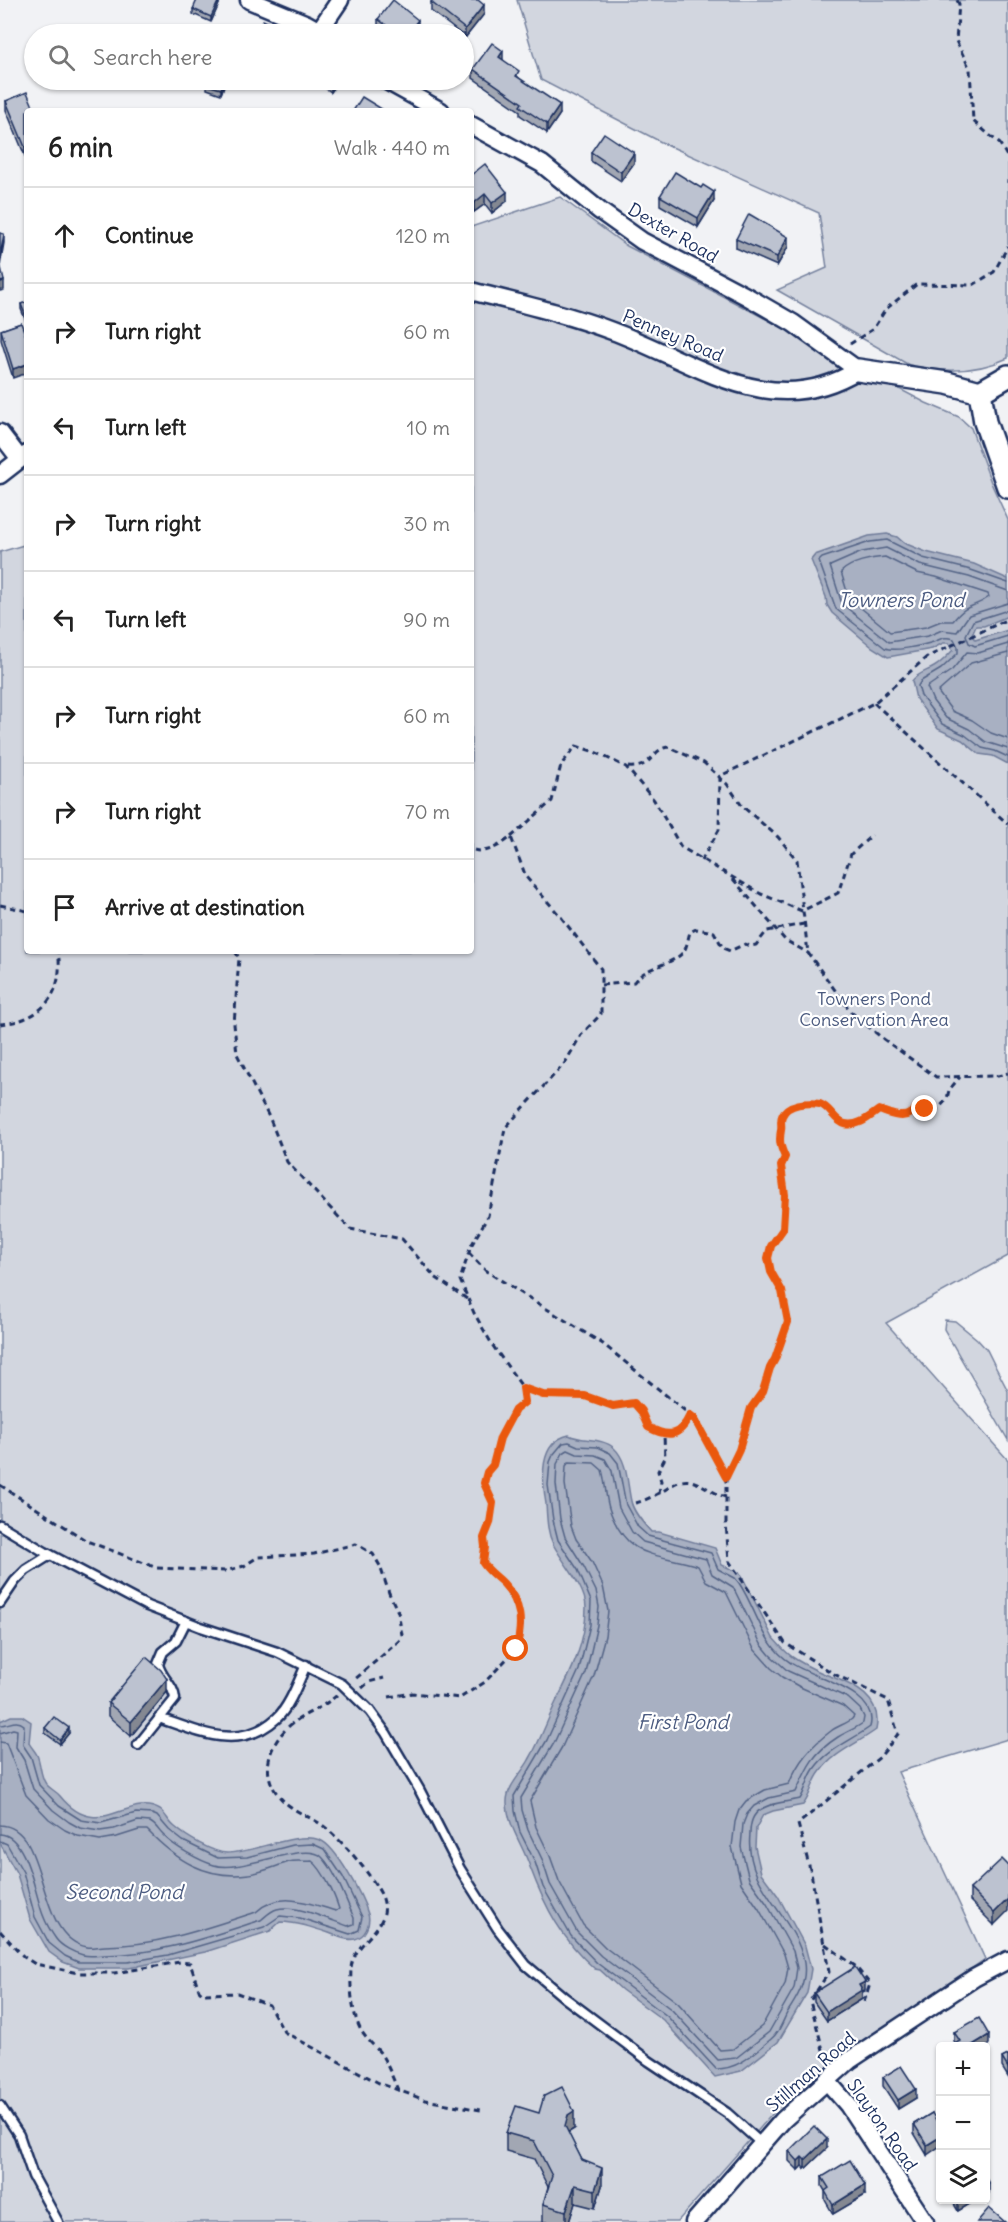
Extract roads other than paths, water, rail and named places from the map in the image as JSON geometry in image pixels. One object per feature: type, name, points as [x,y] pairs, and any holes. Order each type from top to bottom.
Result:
[{"type":"street","points":[[249,0],[304,24]]},
{"type":"street","points":[[327,24],[340,0]]},
{"type":"street","points":[[403,90],[436,108]]},
{"type":"street","name":"Dexter Road","points":[[474,127],[542,164],[600,212],[642,241],[784,318],[852,365]]},
{"type":"street","name":"Penney Road","points":[[474,292],[611,330],[730,381],[753,388],[775,392],[806,391],[844,379],[852,365]]},
{"type":"street","points":[[852,365],[947,383],[980,392],[1008,376]]},
{"type":"street","points":[[980,392],[985,422],[1008,487]]},
{"type":"street","points":[[0,433],[23,456],[0,475]]},
{"type":"street","name":"Stillman Road","points":[[694,2222],[783,2120],[827,2081],[869,2047],[974,1978],[1008,1960]]},
{"type":"street","name":"Slayton Road","points":[[827,2081],[848,2105],[925,2222]]},
{"type":"lane","points":[[0,1525],[50,1555],[147,1606],[277,1652],[342,1684],[370,1711],[409,1771],[467,1879],[508,1944],[526,1965],[565,1998],[655,2065],[727,2113],[762,2144]]},
{"type":"lane","points":[[0,1603],[15,1581],[26,1570],[50,1555]]},
{"type":"lane","points":[[138,1745],[175,1697],[171,1686],[160,1671],[159,1658],[176,1641],[186,1621]]},
{"type":"lane","points":[[159,1718],[226,1738],[250,1735],[278,1717],[294,1692],[306,1665]]},
{"type":"lane","points":[[0,2106],[19,2135],[33,2176],[58,2222]]},
{"type":"water","name":"Towners Pond","points":[[887,534],[926,552],[974,564],[1008,579],[1008,616],[984,626],[976,626],[972,635],[975,640],[1008,630],[1008,764],[993,756],[979,754],[962,740],[938,729],[916,699],[912,681],[919,674],[939,664],[953,650],[949,643],[943,643],[932,649],[888,657],[872,647],[832,613],[827,605],[811,560],[815,555],[869,536]]},
{"type":"water","name":"First Pond","points":[[569,1435],[604,1442],[614,1448],[622,1459],[634,1509],[651,1532],[659,1532],[715,1548],[722,1565],[740,1573],[773,1638],[784,1650],[809,1667],[865,1694],[875,1709],[876,1730],[826,1765],[817,1776],[803,1805],[763,1815],[756,1828],[755,1847],[761,1873],[778,1896],[805,1946],[811,1969],[807,1993],[778,2042],[741,2071],[715,2077],[663,2020],[583,1958],[564,1935],[548,1909],[510,1820],[507,1803],[509,1791],[533,1753],[567,1680],[577,1657],[585,1621],[586,1608],[582,1592],[550,1535],[543,1473],[544,1463],[552,1445]]},
{"type":"water","name":"Second Pond","points":[[11,1716],[22,1716],[31,1722],[29,1743],[37,1755],[46,1784],[74,1810],[88,1816],[100,1817],[148,1806],[160,1810],[173,1825],[192,1839],[214,1850],[227,1853],[299,1838],[320,1840],[334,1852],[361,1896],[368,1914],[369,1922],[366,1930],[359,1938],[348,1939],[305,1926],[280,1922],[270,1931],[205,1952],[129,1968],[79,1968],[63,1962],[49,1952],[30,1919],[17,1874],[0,1843],[0,1721]]},
{"type":"park label","name":"Towners Pond Conservation Area","points":[[874,1009]]}]
